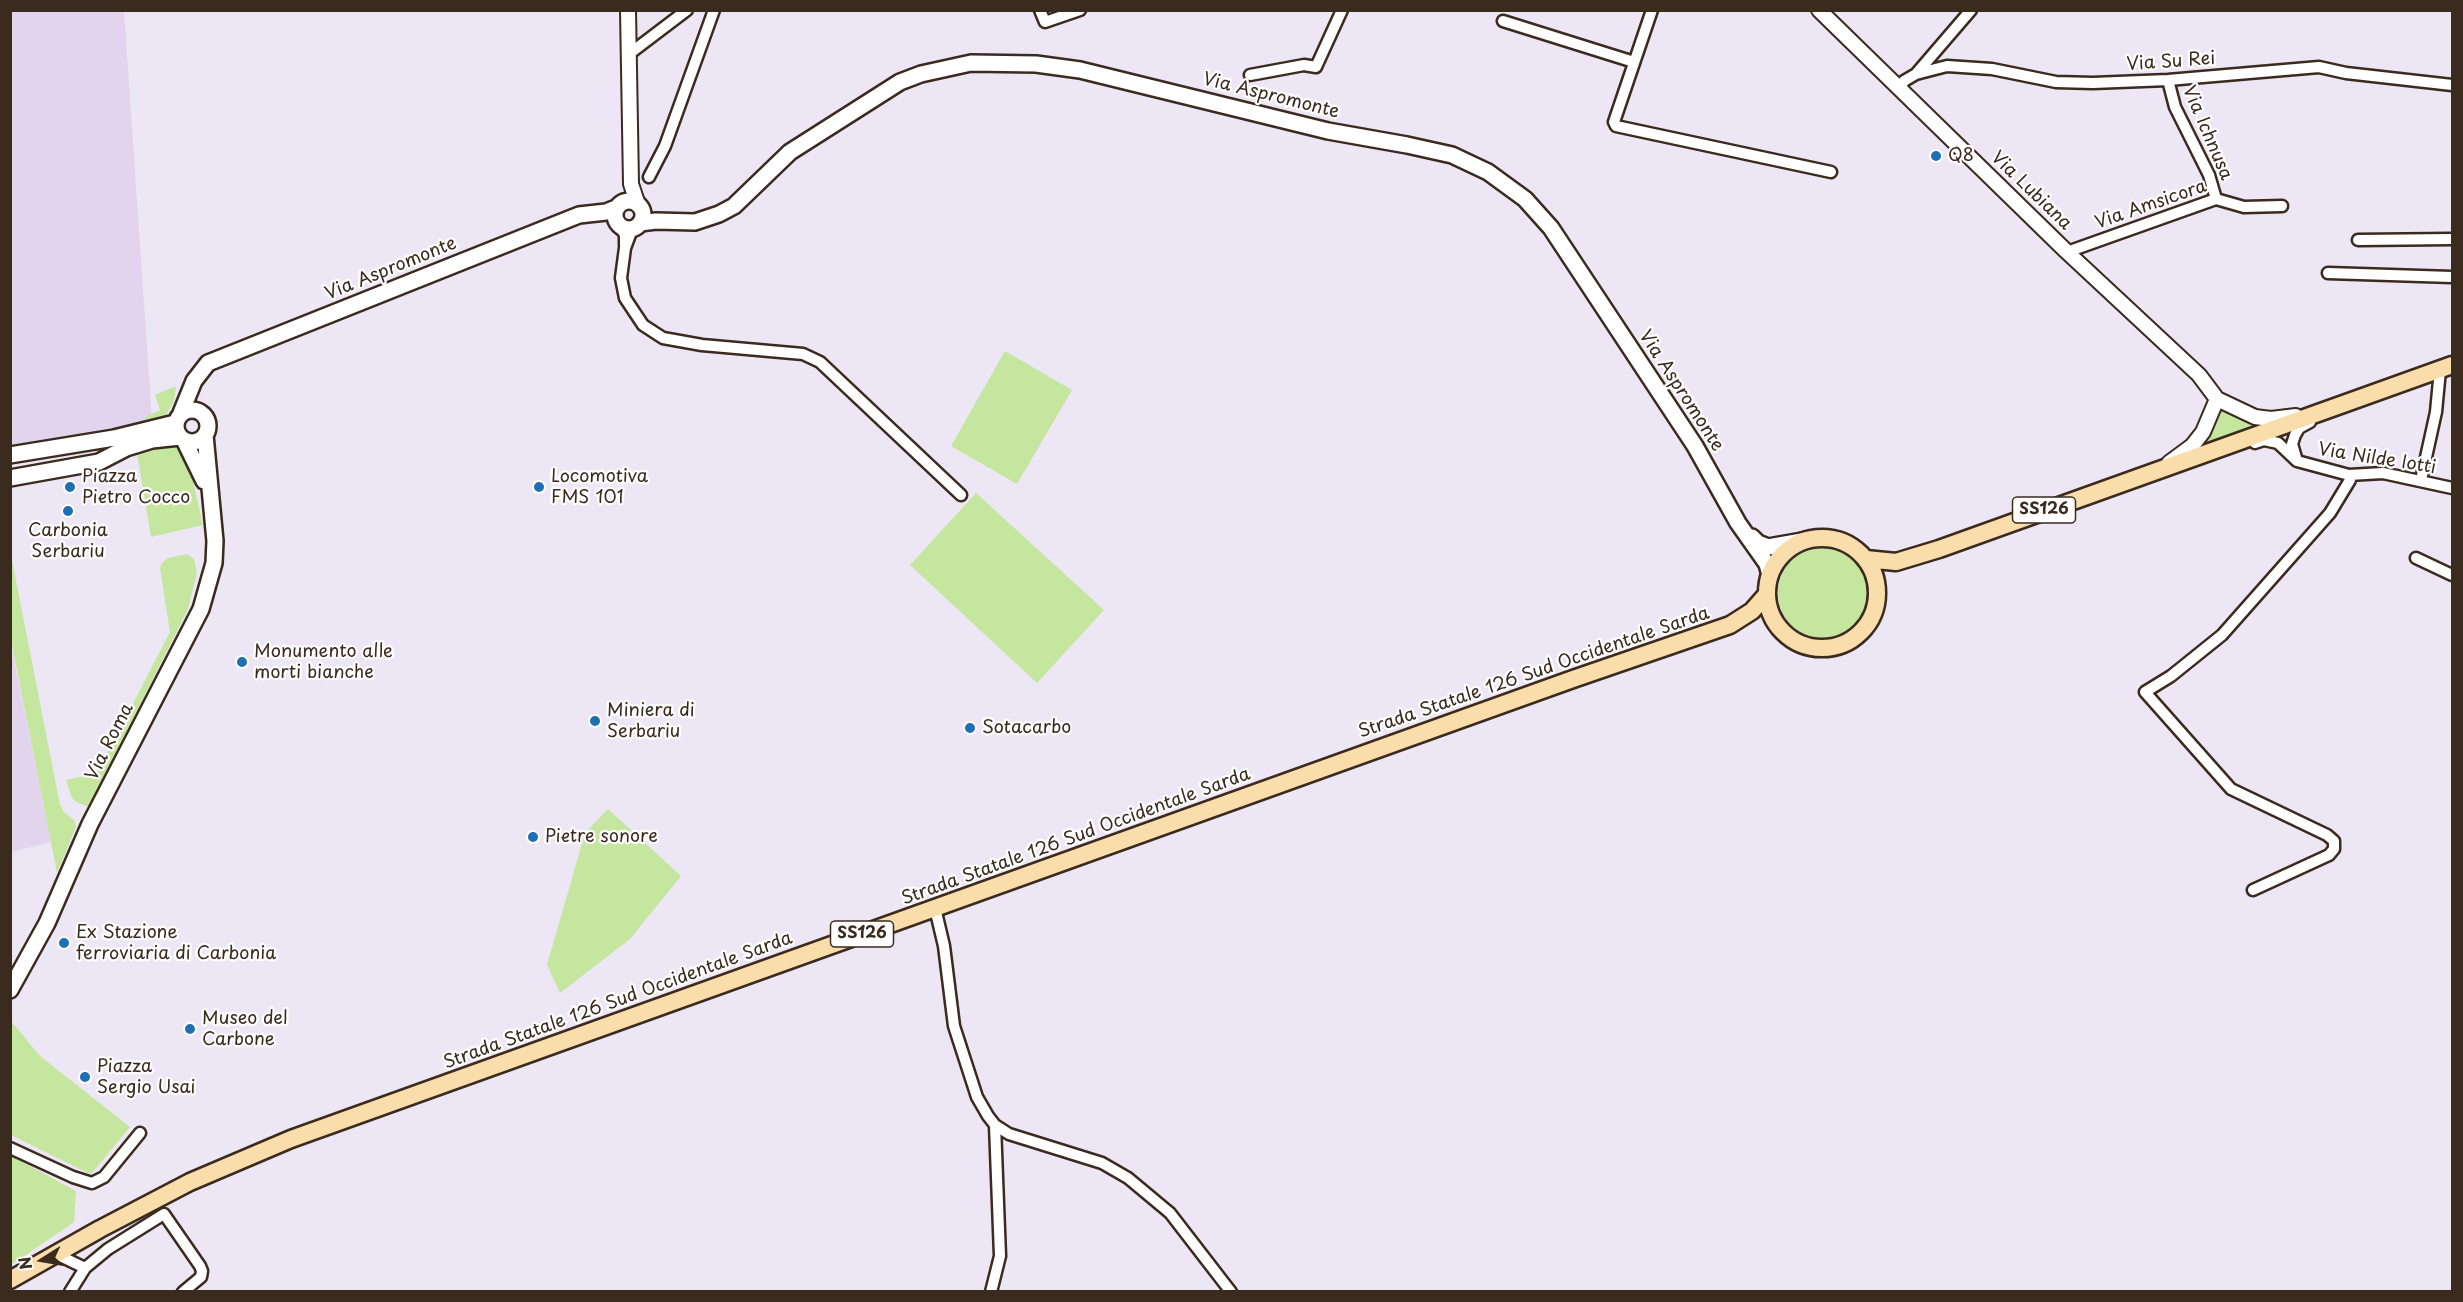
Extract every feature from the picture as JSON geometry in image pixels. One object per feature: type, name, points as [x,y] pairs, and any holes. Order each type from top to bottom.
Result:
[{"type":"main road","name":"Via Aspromonte","points":[[180,428],[189,390],[208,363],[579,215],[626,215],[656,221],[695,222],[720,214],[734,206],[790,152],[900,82],[921,74],[971,63],[1036,64],[1080,70],[1328,131],[1407,145],[1452,156],[1488,172],[1525,199],[1551,228],[1695,446],[1738,523],[1767,564],[1770,574]]},
{"type":"main road","name":"SS126","points":[[1866,559],[1896,562],[1927,552],[2332,408],[2444,372]]},
{"type":"main road","points":[[200,373],[198,386],[202,413]]},
{"type":"main road","points":[[10,478],[99,462],[126,448],[180,428],[192,409],[202,413]]},
{"type":"main road","name":"Via Roma","points":[[10,990],[47,923],[90,824],[201,609],[214,563],[212,504],[205,435],[208,424],[202,413]]},
{"type":"main road","points":[[10,455],[180,428],[198,441],[205,435]]},
{"type":"main road","name":"Via Roma","points":[[180,428],[200,469],[212,504]]},
{"type":"main road","points":[[104,439],[110,444],[110,458]]},
{"type":"main road","name":"Via Aspromonte","points":[[1738,523],[1758,543],[1768,547],[1802,541]]},
{"type":"main road","points":[[1775,622],[1769,608],[1767,594],[1770,574],[1783,554],[1802,541],[1819,537],[1837,539],[1853,547],[1866,559],[1874,573],[1878,590]]},
{"type":"main road","name":"SS126","points":[[1775,622],[1786,635],[1801,644],[1818,648],[1835,647],[1851,641],[1869,622],[1876,607],[1878,590],[1889,574],[1927,552]]},
{"type":"main road","name":"Strada Statale 126 Sud Occidentale Sarda","points":[[10,1280],[190,1182],[291,1139],[1730,625],[1752,611],[1767,594]]},
{"type":"main road","name":"Strada Statale 126 Sud Occidentale Sarda","points":[[1730,625],[1775,622]]},
{"type":"street","points":[[628,10],[631,184],[626,215],[631,232],[621,269],[622,288],[630,309],[649,330],[663,338],[702,345],[803,354],[820,362],[961,495]]},
{"type":"street","points":[[629,51],[633,51],[687,10]]},
{"type":"street","points":[[649,177],[665,146],[714,10]]},
{"type":"street","points":[[1041,10],[1045,22],[1080,10]]},
{"type":"street","points":[[1250,75],[1304,65],[1316,67],[1342,10]]},
{"type":"street","points":[[1652,10],[1614,122],[1616,126],[1832,172]]},
{"type":"street","name":"Via Lubiana","points":[[1819,10],[2067,252],[2199,375],[2217,399],[2255,417],[2271,419],[2332,408]]},
{"type":"street","points":[[1916,74],[1971,10]]},
{"type":"street","points":[[1503,21],[1634,62]]},
{"type":"street","name":"Via Su Rei","points":[[1899,90],[1904,81],[1916,74],[1947,66],[1992,69],[2056,82],[2168,80],[2319,67],[2346,73],[2452,85]]},
{"type":"street","name":"Via Ichnusa","points":[[2168,80],[2175,106],[2209,175],[2216,199]]},
{"type":"street","name":"Via Amsicora","points":[[2067,252],[2216,199],[2244,207],[2282,206]]},
{"type":"street","points":[[2358,240],[2452,239]]},
{"type":"street","points":[[2328,273],[2452,277]]},
{"type":"street","points":[[2421,480],[2444,372]]},
{"type":"street","points":[[2161,469],[2192,446],[2203,432],[2217,399]]},
{"type":"street","name":"Via Nilde Iotti","points":[[2297,461],[2292,444],[2299,428],[2332,408]]},
{"type":"street","name":"Via Nilde Iotti","points":[[2211,452],[2229,451],[2264,440],[2278,443],[2297,461],[2349,475],[2383,473],[2452,488]]},
{"type":"street","points":[[2253,890],[2329,855],[2334,849],[2334,842],[2327,835],[2230,789],[2145,692],[2171,676],[2222,635],[2330,513],[2350,480],[2349,475]]},
{"type":"street","points":[[2416,558],[2452,575]]},
{"type":"street","points":[[935,908],[944,946],[954,1026],[978,1097],[995,1125],[1009,1134],[1032,1143],[1101,1163],[1128,1178],[1170,1213],[1231,1292]]},
{"type":"street","points":[[991,1292],[1000,1256],[995,1125]]},
{"type":"street","points":[[10,1148],[92,1183],[104,1177],[140,1133]]},
{"type":"street","points":[[70,1292],[85,1268],[108,1249],[164,1215],[202,1271],[201,1277],[183,1292]]},
{"type":"street","points":[[56,1254],[85,1268]]},
{"type":"shaded area","points":[[11,11],[124,11],[152,421],[11,450]]},
{"type":"shaded area","points":[[10,640],[51,842],[11,852],[10,852]]},
{"type":"green space","points":[[1005,351],[1072,390],[1017,484],[951,446]]},
{"type":"green space","points":[[176,386],[174,401],[165,417],[147,424],[145,417],[160,410],[155,395]]},
{"type":"green space","points":[[2220,406],[2249,421],[2249,428],[2205,443],[2204,441]]},
{"type":"green space","points":[[161,446],[178,447],[187,455],[203,525],[151,537],[137,453]]},
{"type":"green space","points":[[976,493],[1104,610],[1037,683],[910,565]]},
{"type":"green space","points":[[1823,548],[1840,552],[1855,561],[1864,576],[1868,593],[1864,610],[1855,625],[1840,634],[1823,638],[1806,634],[1791,625],[1782,610],[1778,593],[1782,576],[1791,561],[1806,552]]},
{"type":"green space","points":[[187,554],[194,559],[197,573],[188,609],[89,807],[78,803],[72,798],[66,780],[97,773],[170,632],[160,568],[162,563],[168,558]]},
{"type":"green space","points":[[11,555],[60,805],[64,812],[75,821],[76,827],[57,873],[11,640]]},
{"type":"green space","points":[[608,809],[681,876],[630,939],[560,993],[547,965],[585,833]]},
{"type":"green space","points":[[11,1021],[40,1056],[130,1127],[92,1173],[11,1135]]},
{"type":"green space","points":[[11,1156],[76,1191],[74,1222],[11,1265]]},
{"type":"place","name":"Q8","points":[[1936,156]]},
{"type":"place","name":"Piazza Pietro Cocco","points":[[70,487]]},
{"type":"place","name":"Locomotiva FMS 101","points":[[539,487]]},
{"type":"place","name":"Carbonia Serbariu","points":[[68,511]]},
{"type":"place","name":"Monumento alle morti bianche","points":[[242,662]]},
{"type":"place","name":"Miniera di Serbariu","points":[[595,721]]},
{"type":"place","name":"Sotacarbo","points":[[970,728]]},
{"type":"place","name":"Pietre sonore","points":[[533,837]]},
{"type":"place","name":"Ex Stazione ferroviaria di Carbonia","points":[[64,943]]},
{"type":"place","name":"Museo del Carbone","points":[[190,1029]]},
{"type":"place","name":"Piazza Sergio Usai","points":[[85,1077]]}]
